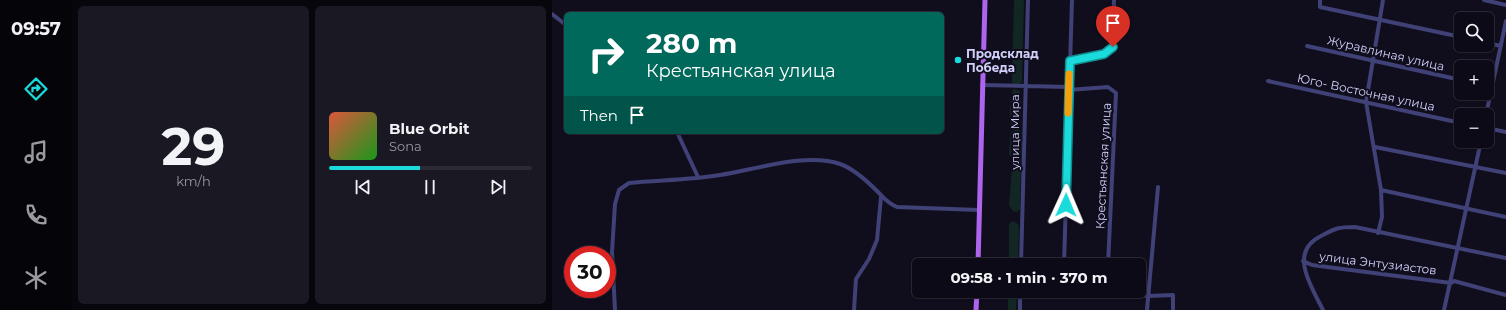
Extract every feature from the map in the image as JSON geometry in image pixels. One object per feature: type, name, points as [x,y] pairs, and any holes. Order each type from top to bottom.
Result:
[{"type":"main road","points":[[978,258],[985,0]]},
{"type":"main road","points":[[976,310],[977,298]]},
{"type":"street","name":"улица Мира","points":[[1021,258],[1024,86],[1028,0]]},
{"type":"street","points":[[1064,258],[1068,88],[1072,0]]},
{"type":"street","points":[[1070,61],[1104,54],[1113,47],[1114,0]]},
{"type":"street","points":[[1320,0],[1320,7],[1454,35]]},
{"type":"street","points":[[1378,233],[1382,217],[1381,190],[1375,147],[1366,102],[1383,0]]},
{"type":"street","points":[[1484,0],[1506,5]]},
{"type":"street","points":[[552,14],[564,23]]},
{"type":"street","points":[[1494,81],[1506,21]]},
{"type":"street","points":[[1494,44],[1501,46]]},
{"type":"street","name":"Журавлиная улица","points":[[1307,46],[1454,78]]},
{"type":"street","name":"Юго- Восточная улица","points":[[1268,81],[1454,121]]},
{"type":"street","points":[[982,85],[1068,88]]},
{"type":"street","name":"Крестьянская улица","points":[[1068,88],[1108,87],[1116,93],[1108,258]]},
{"type":"street","points":[[1494,129],[1506,132]]},
{"type":"street","points":[[678,134],[698,177]]},
{"type":"street","points":[[1375,147],[1506,173]]},
{"type":"street","points":[[1444,310],[1480,148]]},
{"type":"street","points":[[615,310],[612,252],[615,204],[619,190],[629,182],[718,175],[803,161],[825,160],[842,164],[850,169],[878,191],[881,197],[888,204],[897,207],[979,210]]},
{"type":"street","points":[[1147,310],[1156,229],[1158,187]]},
{"type":"street","points":[[1381,190],[1506,217]]},
{"type":"street","points":[[854,310],[856,278],[869,259],[877,240],[881,197]]},
{"type":"street","name":"улица Энтузиастов","points":[[1506,258],[1378,233],[1356,227],[1338,227],[1311,241],[1304,250],[1303,261],[1312,265],[1451,283],[1454,282],[1506,296]]},
{"type":"street","points":[[1303,261],[1308,279],[1323,310]]},
{"type":"street","points":[[1148,296],[1173,295],[1173,310]]},
{"type":"street","points":[[1020,298],[1020,310]]},
{"type":"green space","points":[[1014,0],[1024,0],[1022,82],[1019,84],[1014,84],[1012,82]]},
{"type":"green space","points":[[1013,89],[1020,91],[1021,114],[1017,127],[1022,133],[1020,137],[1022,140],[1021,164],[1019,165],[1021,166],[1020,209],[1017,212],[1013,211],[1009,205],[1012,167],[1015,164],[1009,154],[1011,132],[1016,129],[1011,127],[1010,109]]},
{"type":"green space","points":[[1013,221],[1018,224],[1018,258],[1009,258],[1009,224]]},
{"type":"green space","points":[[1008,298],[1017,298],[1016,310],[1008,310]]},
{"type":"slow traffic","points":[[1068,113],[1069,74]]},
{"type":"place","name":"Продсклад Победа","points":[[958,60]]},
{"type":"route","points":[[1066,205],[1068,87],[1070,61],[1104,54],[1113,47]]}]
